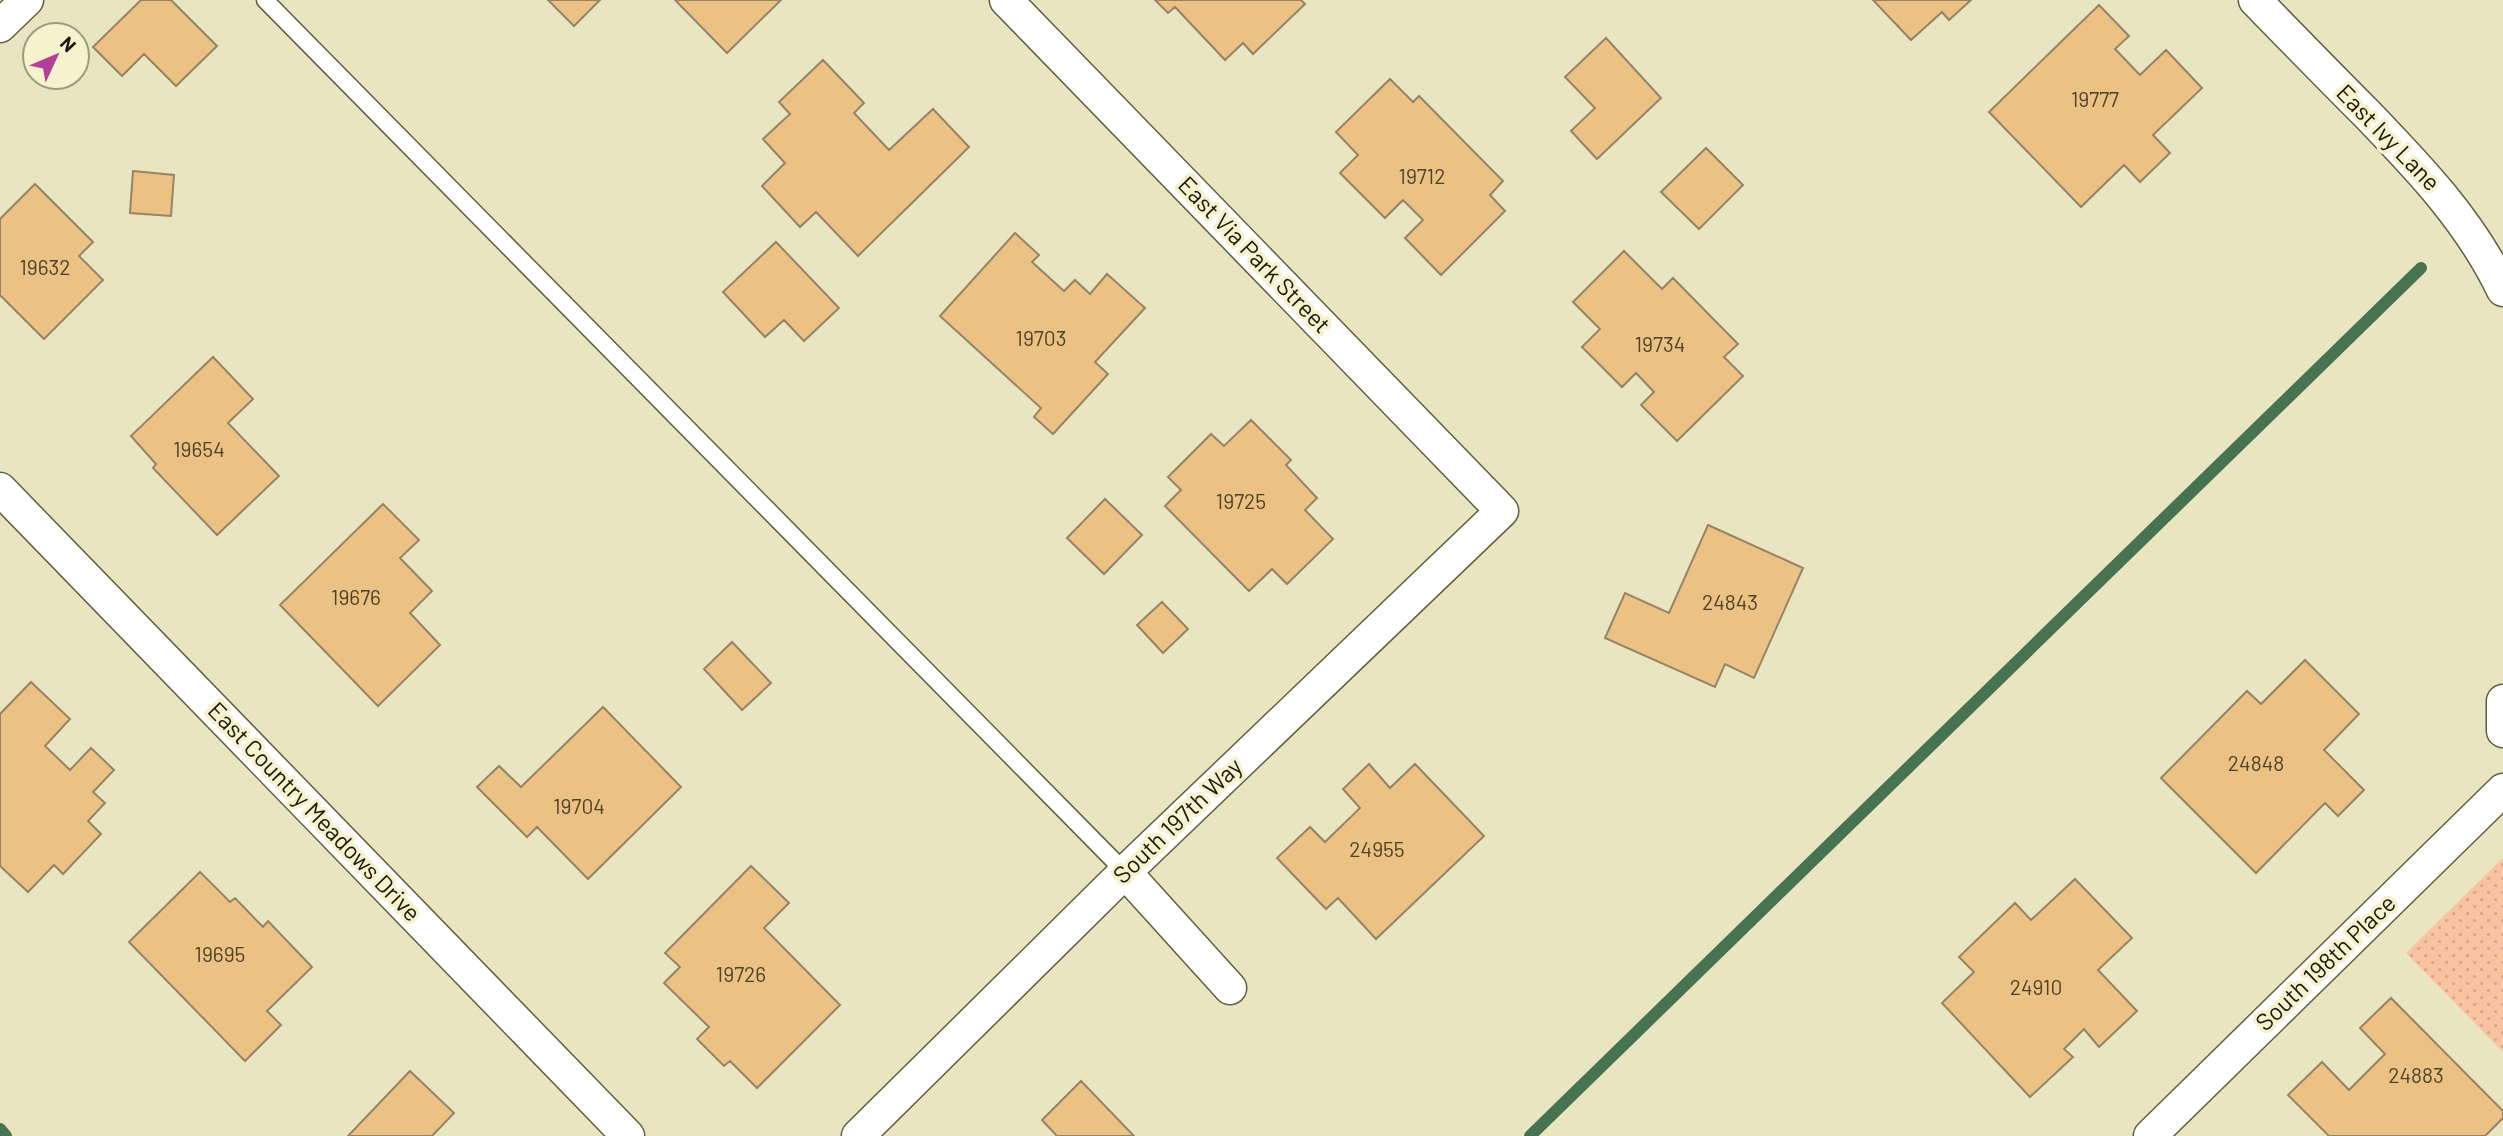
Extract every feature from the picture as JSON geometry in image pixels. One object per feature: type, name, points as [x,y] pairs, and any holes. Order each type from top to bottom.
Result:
[{"type":"street","points":[[0,26],[27,0]]},
{"type":"street","name":"East Via Park Street","points":[[1006,0],[1502,511]]},
{"type":"street","name":"East Ivy Lane","points":[[2255,0],[2430,180],[2459,214],[2492,266],[2503,290]]},
{"type":"street","name":"East Country Meadows Drive","points":[[0,489],[628,1136]]},
{"type":"street","name":"South 197th Way","points":[[858,1136],[1125,872],[1502,511]]},
{"type":"street","points":[[2503,701],[2503,731]]},
{"type":"street","name":"South 198th Place","points":[[2150,1136],[2503,790]]},
{"type":"street","points":[[1125,872],[1230,988]]},
{"type":"lane","points":[[265,0],[1125,872]]},
{"type":"shaded area","points":[[2503,858],[2503,1052],[2406,953]]},
{"type":"building","points":[[141,0],[171,0],[217,46],[176,86],[144,54],[122,76],[93,47]]},
{"type":"building","points":[[548,0],[600,0],[574,26]]},
{"type":"building","points":[[675,0],[781,0],[727,53]]},
{"type":"building","points":[[1155,0],[1301,0],[1305,4],[1253,54],[1243,43],[1225,60],[1175,7],[1168,13]]},
{"type":"building","points":[[1873,0],[1971,0],[1949,20],[1942,12],[1911,40]]},
{"type":"building","points":[[2099,5],[2129,36],[2115,49],[2140,75],[2166,50],[2202,88],[2153,135],[2170,153],[2140,182],[2124,165],[2081,207],[1989,112]]},
{"type":"building","points":[[1606,38],[1661,98],[1597,159],[1571,131],[1595,108],[1565,77]]},
{"type":"building","points":[[823,60],[864,103],[854,113],[889,150],[933,109],[969,147],[858,256],[816,212],[800,227],[762,186],[785,163],[763,139],[790,114],[779,102]]},
{"type":"building","points":[[1390,79],[1413,102],[1419,96],[1503,181],[1490,195],[1505,211],[1441,275],[1405,238],[1423,220],[1403,200],[1385,218],[1340,173],[1358,155],[1336,132]]},
{"type":"building","points":[[1706,148],[1743,185],[1699,229],[1661,192]]},
{"type":"building","points":[[133,171],[174,175],[171,216],[130,213]]},
{"type":"building","points":[[35,184],[93,242],[79,256],[103,280],[44,339],[0,295],[0,219]]},
{"type":"building","points":[[1015,233],[1039,255],[1032,262],[1064,291],[1075,280],[1090,294],[1107,274],[1145,308],[1095,362],[1108,374],[1053,434],[1034,417],[1041,408],[940,316]]},
{"type":"building","points":[[776,242],[839,308],[804,341],[784,320],[765,337],[723,292]]},
{"type":"building","points":[[1624,251],[1662,289],[1673,278],[1738,344],[1724,357],[1743,376],[1677,441],[1641,405],[1654,392],[1636,373],[1622,387],[1582,347],[1600,329],[1573,302]]},
{"type":"building","points":[[213,357],[253,399],[228,423],[279,476],[217,535],[153,468],[156,464],[131,436]]},
{"type":"building","points":[[1251,420],[1291,460],[1286,465],[1317,498],[1305,510],[1333,539],[1287,584],[1272,569],[1249,591],[1165,506],[1181,490],[1168,477],[1211,434],[1224,446]]},
{"type":"building","points":[[1105,499],[1142,535],[1104,574],[1067,538]]},
{"type":"building","points":[[383,504],[419,540],[400,558],[432,591],[410,613],[440,645],[378,706],[280,605]]},
{"type":"building","points":[[1708,525],[1803,568],[1754,678],[1725,664],[1715,687],[1605,638],[1625,593],[1669,613]]},
{"type":"building","points":[[1162,602],[1188,629],[1163,653],[1137,625]]},
{"type":"building","points":[[732,642],[771,683],[742,710],[704,669]]},
{"type":"building","points":[[2305,660],[2359,714],[2324,750],[2364,790],[2338,816],[2325,803],[2256,873],[2161,778],[2247,691],[2261,704]]},
{"type":"building","points":[[31,682],[70,719],[45,746],[70,770],[91,748],[114,770],[93,792],[105,803],[88,821],[101,834],[63,874],[54,865],[28,892],[0,866],[0,714]]},
{"type":"building","points":[[603,707],[681,787],[588,879],[537,827],[527,837],[477,787],[499,766],[521,787]]},
{"type":"building","points":[[1369,764],[1390,788],[1415,764],[1484,836],[1376,939],[1338,898],[1326,909],[1277,858],[1310,827],[1325,842],[1360,808],[1343,789]]},
{"type":"building","points":[[751,866],[789,903],[764,928],[840,1005],[757,1088],[730,1061],[724,1066],[697,1039],[709,1027],[664,983],[680,967],[665,953]]},
{"type":"building","points":[[200,872],[230,902],[235,898],[263,927],[268,921],[312,967],[267,1011],[281,1025],[245,1061],[129,942]]},
{"type":"building","points":[[2075,879],[2132,938],[2098,970],[2137,1011],[2099,1047],[2084,1029],[2064,1049],[2073,1057],[2030,1097],[1942,1003],[1974,972],[1959,957],[2015,903],[2031,920]]},
{"type":"building","points":[[2391,998],[2503,1111],[2503,1118],[2485,1136],[2329,1136],[2288,1095],[2322,1062],[2349,1090],[2385,1054],[2360,1028]]},
{"type":"building","points":[[410,1071],[454,1113],[432,1136],[348,1136]]},
{"type":"building","points":[[1081,1081],[1134,1136],[1057,1136],[1042,1120]]},
{"type":"waterway","points":[[1530,1136],[2421,268]]},
{"type":"waterway","points":[[0,1129],[6,1136]]}]
